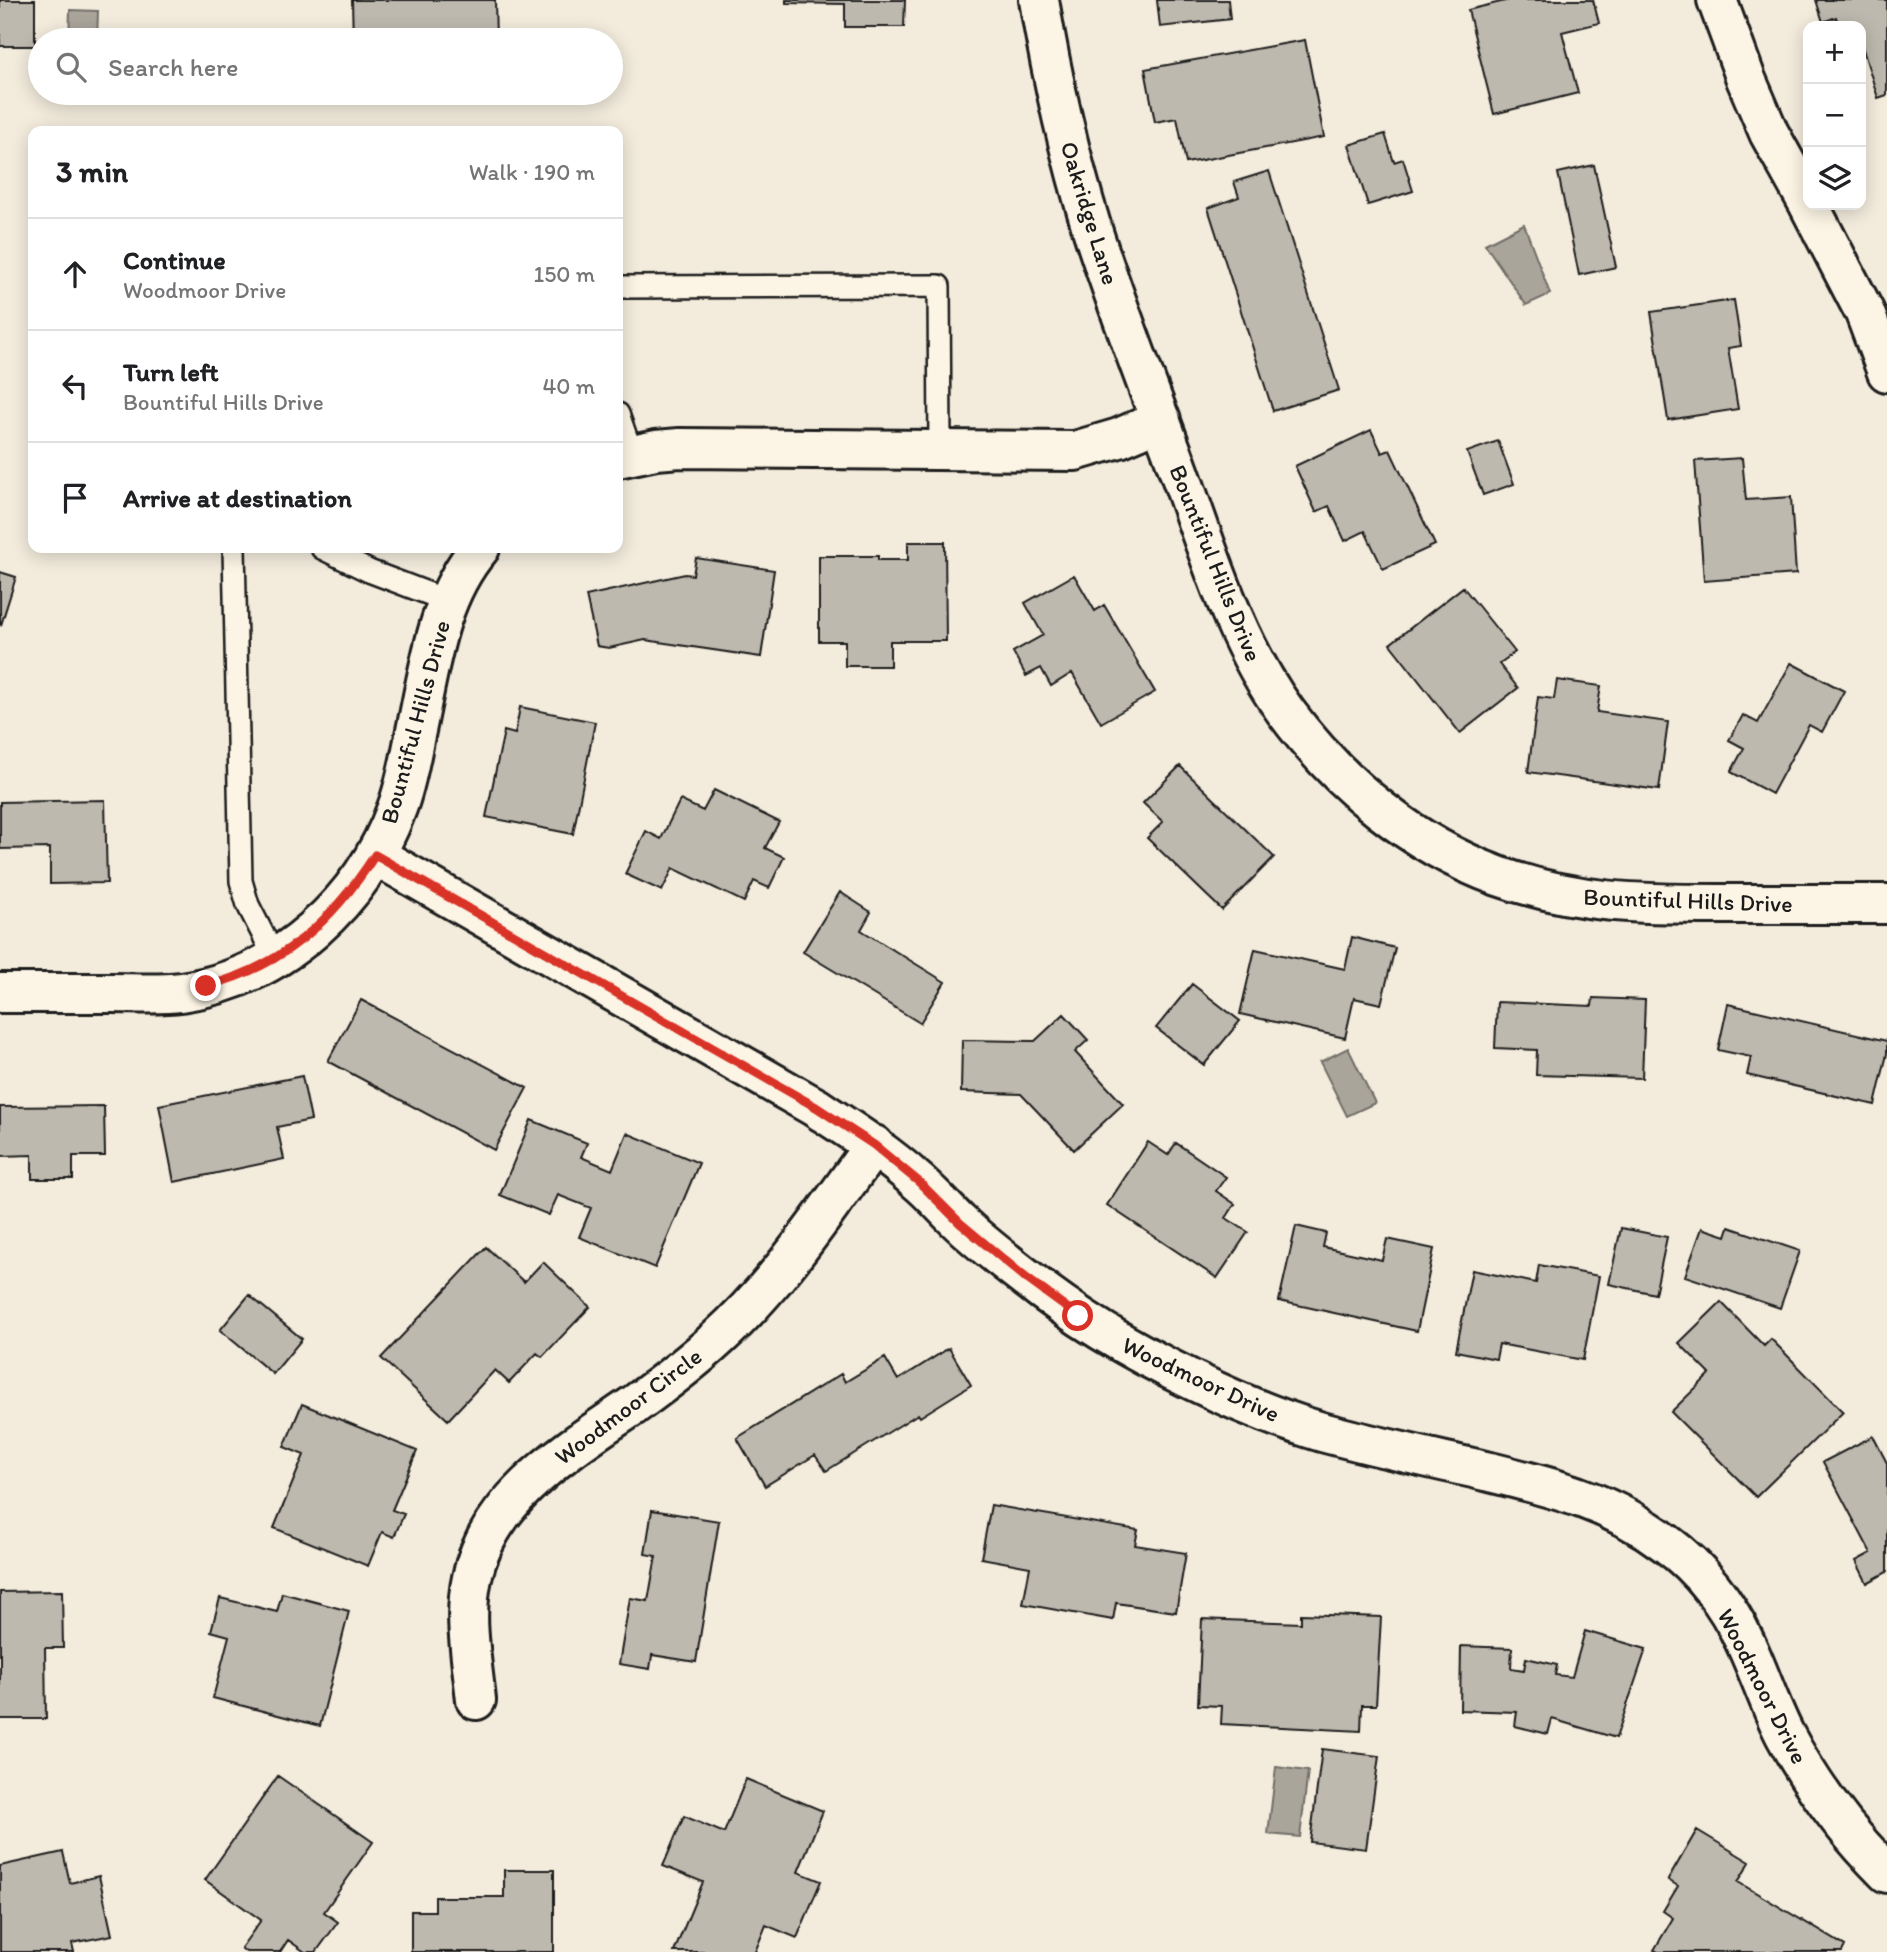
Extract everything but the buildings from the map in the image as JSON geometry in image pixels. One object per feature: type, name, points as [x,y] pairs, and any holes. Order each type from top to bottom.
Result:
[{"type":"street","name":"Oakridge Lane","points":[[1039,0],[1053,78],[1078,182],[1097,245],[1161,420]]},
{"type":"street","points":[[1717,0],[1769,133],[1803,193]]},
{"type":"street","points":[[1812,210],[1865,313],[1887,372]]},
{"type":"street","points":[[625,456],[680,448],[1075,451],[1119,438],[1161,420]]},
{"type":"street","name":"Bountiful Hills Drive","points":[[1161,420],[1228,604],[1262,677],[1308,741],[1365,797],[1396,821],[1461,860],[1495,875],[1559,894],[1592,900],[1661,904],[1887,904]]},
{"type":"street","name":"Bountiful Hills Drive","points":[[0,993],[181,992],[231,980],[275,958],[322,923],[360,878],[375,855],[397,807],[438,628],[459,578],[476,553]]},
{"type":"street","name":"Woodmoor Drive","points":[[375,855],[816,1107],[874,1145],[1026,1278],[1122,1344],[1257,1410],[1321,1432],[1549,1486],[1594,1500],[1669,1545],[1699,1572],[1723,1604],[1743,1638],[1784,1732],[1807,1772],[1860,1846],[1887,1873]]},
{"type":"street","name":"Woodmoor Circle","points":[[476,1700],[468,1598],[478,1557],[502,1514],[542,1470],[679,1372],[719,1337],[788,1262],[874,1145]]},
{"type":"lane","points":[[623,287],[939,286],[940,449]]},
{"type":"lane","points":[[234,553],[242,881],[255,923],[275,958]]},
{"type":"lane","points":[[332,553],[400,584],[448,601]]},
{"type":"shaded area","points":[[70,10],[98,11],[97,28],[69,28]]},
{"type":"shaded area","points":[[1524,224],[1550,294],[1526,305],[1485,244]]},
{"type":"shaded area","points":[[1348,1048],[1375,1103],[1347,1116],[1320,1062]]},
{"type":"shaded area","points":[[1276,1767],[1308,1771],[1300,1837],[1268,1834]]},
{"type":"route","points":[[206,986],[231,980],[253,970],[300,942],[322,923],[342,900],[375,855],[816,1107],[874,1145],[919,1182],[960,1223],[1026,1278],[1078,1316]]}]
